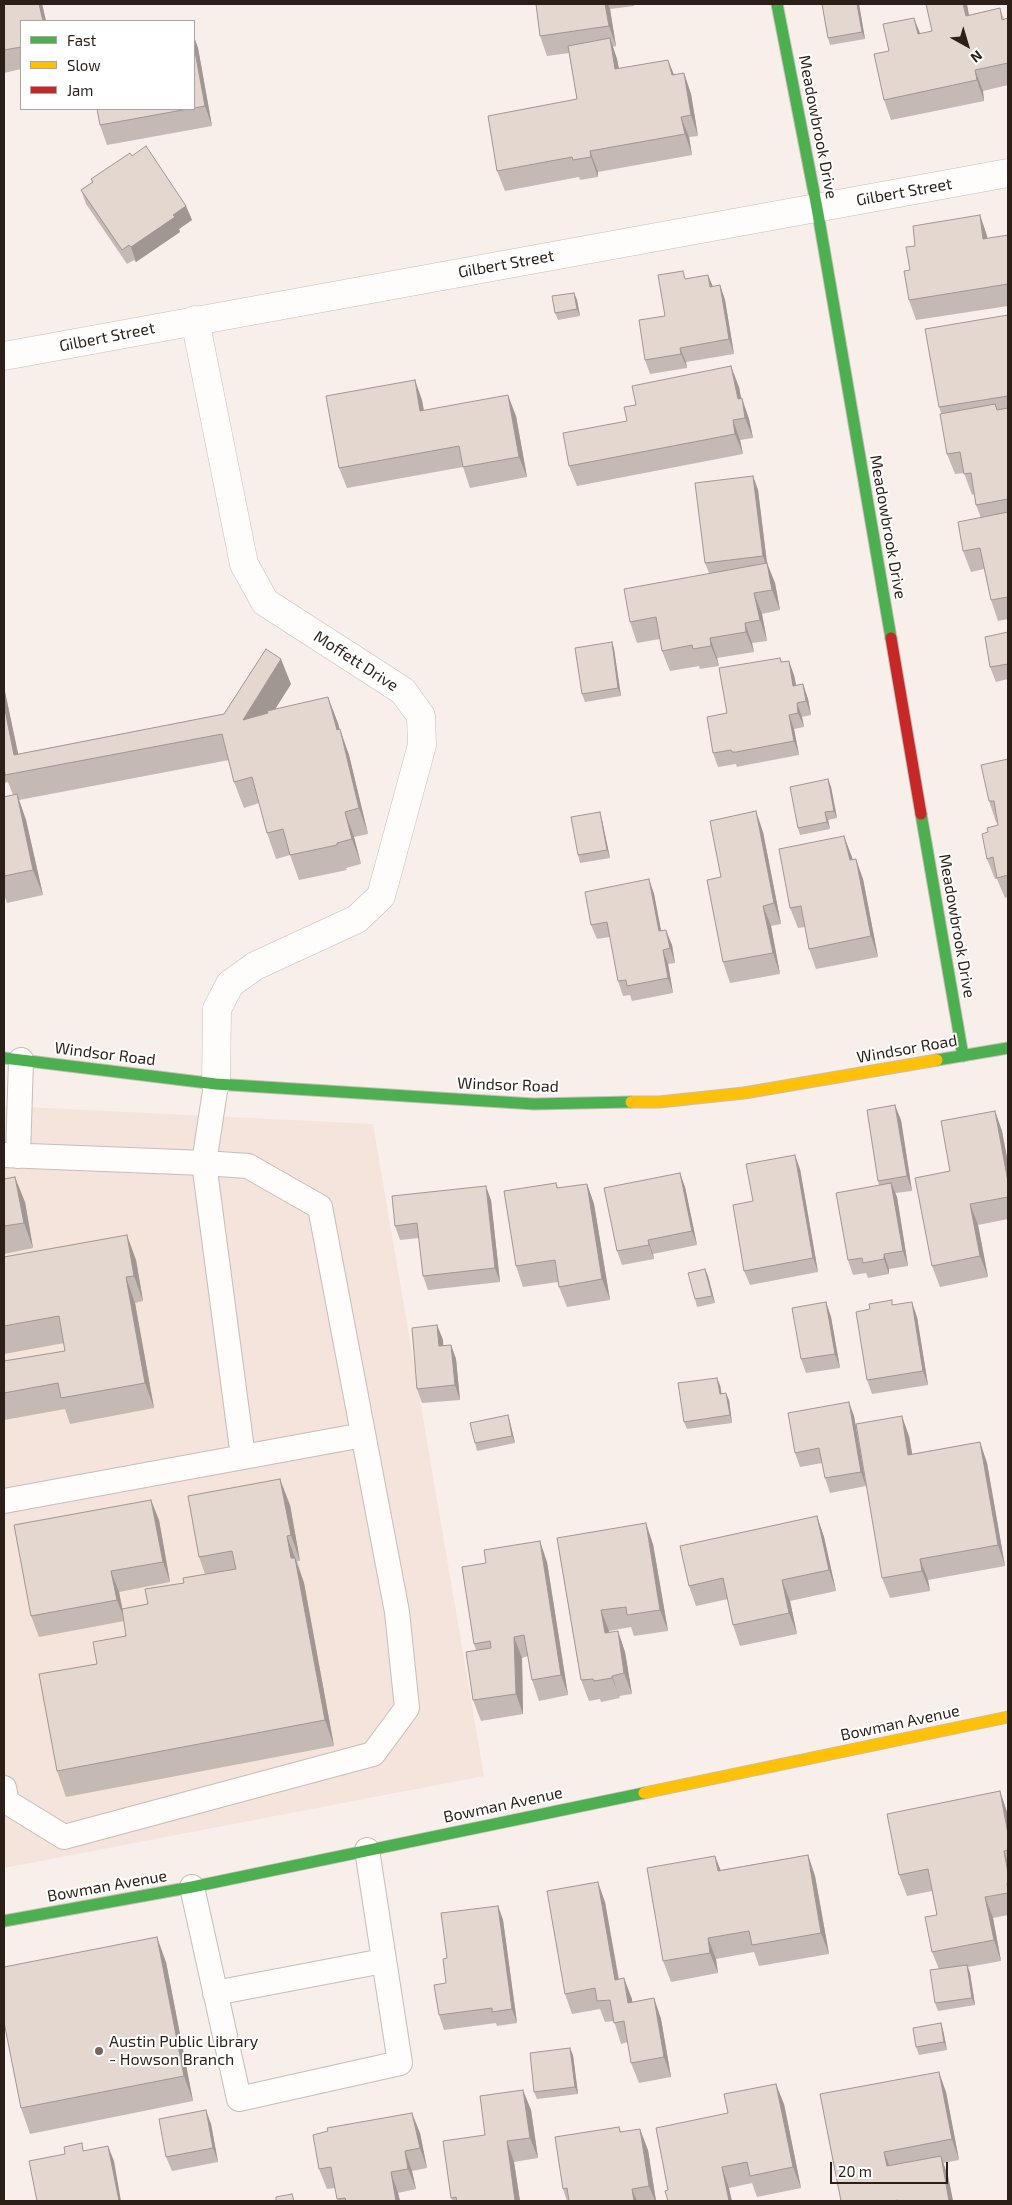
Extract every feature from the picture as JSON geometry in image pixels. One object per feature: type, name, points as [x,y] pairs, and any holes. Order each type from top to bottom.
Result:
[{"type":"street","name":"Meadowbrook Drive","points":[[777,4],[817,208],[963,1056]]},
{"type":"street","name":"Gilbert Street","points":[[4,356],[1008,173]]},
{"type":"street","name":"Moffett Drive","points":[[196,320],[244,564],[265,602],[403,691],[421,716],[422,745],[381,896],[357,919],[255,966],[230,984],[217,1009],[216,1084]]},
{"type":"street","name":"Windsor Road","points":[[12,1059],[216,1084],[534,1104],[659,1102],[744,1093],[1008,1048]]},
{"type":"street","name":"Bowman Avenue","points":[[4,1921],[192,1887],[1008,1717]]},
{"type":"lane","points":[[4,1788],[7,1802],[64,1837],[373,1754],[407,1708],[397,1612],[320,1207],[248,1166],[11,1155],[12,1059]]},
{"type":"lane","points":[[216,1084],[204,1163],[243,1457]]},
{"type":"lane","points":[[4,1501],[363,1435]]},
{"type":"lane","points":[[192,1887],[239,2099],[400,2063],[367,1850]]},
{"type":"lane","points":[[215,1993],[383,1961]]},
{"type":"shaded area","points":[[4,1106],[373,1124],[484,1776],[4,1868]]},
{"type":"building","points":[[4,4],[39,4],[43,20],[20,20],[20,47],[4,50]]},
{"type":"building","points":[[536,4],[605,4],[609,26],[540,36]]},
{"type":"building","points":[[822,4],[857,4],[862,32],[828,38]]},
{"type":"building","points":[[926,4],[963,4],[966,16],[1000,8],[1002,20],[1008,18],[1008,63],[975,70],[977,80],[884,100],[874,54],[889,51],[883,24],[914,18],[918,34],[932,31]]},
{"type":"building","points":[[610,38],[615,69],[668,60],[672,75],[684,73],[691,115],[681,117],[685,134],[590,151],[591,157],[573,160],[572,157],[497,171],[488,116],[577,99],[568,46]]},
{"type":"building","points":[[195,51],[205,106],[195,108]]},
{"type":"building","points":[[97,110],[182,110],[100,125]]},
{"type":"building","points":[[146,146],[186,206],[173,215],[175,217],[131,247],[129,245],[122,250],[81,190],[93,182],[91,179],[130,153],[132,156]]},
{"type":"building","points":[[980,215],[983,239],[1008,235],[1008,284],[909,300],[904,271],[910,270],[906,247],[915,246],[913,226]]},
{"type":"building","points":[[683,271],[685,279],[708,275],[710,287],[720,285],[729,339],[680,348],[681,354],[645,360],[639,320],[665,316],[658,275]]},
{"type":"building","points":[[574,293],[577,309],[555,313],[552,296]]},
{"type":"building","points":[[1008,315],[1008,396],[939,407],[925,329]]},
{"type":"building","points":[[731,366],[738,399],[742,398],[745,418],[733,420],[735,434],[569,466],[563,433],[627,421],[624,407],[636,405],[632,386]]},
{"type":"building","points":[[415,380],[420,411],[508,395],[519,457],[463,467],[459,446],[339,468],[326,396]]},
{"type":"building","points":[[995,404],[997,410],[1008,408],[1008,499],[976,505],[971,473],[964,474],[960,452],[947,454],[940,414]]},
{"type":"building","points":[[753,476],[763,556],[705,563],[695,483]]},
{"type":"building","points":[[1008,512],[1008,597],[991,600],[980,548],[963,551],[958,522]]},
{"type":"building","points":[[767,563],[772,590],[754,593],[760,620],[745,623],[746,632],[710,638],[711,646],[693,649],[692,645],[662,651],[656,617],[630,622],[624,589]]},
{"type":"building","points":[[1008,632],[1008,664],[990,667],[985,637]]},
{"type":"building","points":[[612,642],[618,688],[582,694],[575,648]]},
{"type":"building","points":[[266,649],[281,659],[243,720],[268,713],[267,711],[328,697],[337,730],[340,729],[359,808],[345,812],[352,839],[337,843],[337,845],[290,855],[283,829],[267,833],[252,777],[234,782],[222,734],[5,775],[4,705],[14,755],[224,714]]},
{"type":"building","points":[[780,658],[781,662],[789,661],[793,686],[803,684],[806,701],[797,703],[798,713],[789,715],[794,741],[736,752],[731,750],[713,753],[707,717],[727,713],[719,668]]},
{"type":"building","points":[[1008,759],[1008,875],[997,878],[993,857],[987,859],[982,834],[988,832],[987,828],[998,825],[994,801],[989,801],[981,765]]},
{"type":"building","points":[[828,779],[834,811],[825,812],[827,822],[798,828],[790,787]]},
{"type":"building","points":[[17,794],[33,870],[4,876],[4,797]]},
{"type":"building","points":[[756,811],[774,903],[763,906],[773,953],[723,962],[707,880],[721,877],[710,821]]},
{"type":"building","points":[[600,812],[607,850],[578,855],[571,817]]},
{"type":"building","points":[[844,836],[850,860],[856,859],[871,936],[809,949],[801,906],[790,908],[779,849]]},
{"type":"building","points":[[649,879],[659,931],[666,930],[670,948],[663,950],[668,978],[627,986],[626,980],[618,981],[607,922],[591,925],[585,892]]},
{"type":"building","points":[[895,1105],[907,1176],[878,1181],[867,1110]]},
{"type":"building","points":[[995,1111],[1008,1182],[1008,1197],[970,1204],[980,1256],[932,1266],[915,1178],[950,1171],[941,1121]]},
{"type":"building","points":[[795,1155],[813,1258],[744,1271],[733,1205],[753,1201],[746,1164]]},
{"type":"building","points":[[680,1173],[692,1231],[648,1240],[649,1245],[617,1251],[604,1188]]},
{"type":"building","points":[[15,1177],[24,1223],[4,1226],[4,1179]]},
{"type":"building","points":[[556,1183],[557,1188],[587,1184],[602,1279],[559,1287],[555,1260],[516,1266],[504,1191]]},
{"type":"building","points":[[891,1183],[903,1251],[884,1254],[884,1259],[863,1263],[862,1258],[848,1260],[836,1193]]},
{"type":"building","points":[[486,1186],[495,1268],[423,1276],[417,1223],[395,1226],[392,1196]]},
{"type":"building","points":[[127,1235],[134,1276],[126,1277],[145,1383],[61,1398],[58,1383],[4,1393],[4,1361],[65,1351],[59,1316],[4,1326],[4,1257]]},
{"type":"building","points":[[705,1269],[712,1296],[695,1299],[688,1273]]},
{"type":"building","points":[[892,1300],[892,1305],[912,1302],[923,1371],[867,1380],[856,1312],[870,1309],[869,1304]]},
{"type":"building","points":[[826,1302],[835,1354],[801,1359],[792,1308]]},
{"type":"building","points":[[437,1325],[439,1346],[451,1345],[455,1385],[417,1389],[412,1328]]},
{"type":"building","points":[[717,1378],[720,1394],[726,1393],[730,1415],[684,1422],[678,1383]]},
{"type":"building","points":[[849,1402],[861,1472],[825,1478],[819,1448],[795,1453],[788,1413]]},
{"type":"building","points":[[508,1415],[512,1436],[475,1443],[470,1423]]},
{"type":"building","points":[[902,1416],[908,1455],[980,1442],[998,1545],[920,1559],[922,1571],[882,1578],[856,1424]]},
{"type":"building","points":[[280,1479],[291,1535],[287,1536],[291,1558],[295,1558],[325,1720],[57,1771],[39,1674],[97,1664],[93,1642],[126,1636],[122,1609],[148,1604],[145,1589],[184,1583],[183,1578],[236,1569],[232,1551],[199,1557],[188,1496]]},
{"type":"building","points":[[151,1500],[163,1562],[111,1571],[117,1600],[31,1616],[14,1525]]},
{"type":"building","points":[[817,1516],[829,1570],[782,1580],[789,1613],[733,1625],[723,1578],[689,1586],[680,1546]]},
{"type":"building","points":[[646,1523],[660,1610],[627,1615],[626,1607],[601,1610],[605,1633],[618,1631],[624,1673],[612,1676],[612,1678],[594,1681],[593,1679],[581,1680],[557,1538]]},
{"type":"building","points":[[540,1541],[561,1675],[532,1680],[524,1635],[514,1637],[516,1694],[473,1700],[466,1652],[491,1648],[490,1641],[474,1644],[462,1567],[486,1563],[484,1550]]},
{"type":"building","points":[[1000,1791],[1008,1834],[1008,1850],[1004,1851],[1008,1873],[1008,1893],[985,1897],[994,1940],[932,1952],[925,1917],[937,1915],[928,1869],[899,1875],[887,1814]]},
{"type":"building","points":[[808,1855],[821,1933],[752,1945],[749,1931],[708,1938],[710,1953],[663,1961],[647,1868],[715,1856],[718,1871]]},
{"type":"building","points":[[598,1882],[615,1980],[624,1978],[628,2003],[654,1998],[664,2057],[631,2063],[624,2021],[614,2023],[610,2000],[597,2001],[595,1988],[565,1994],[547,1891]]},
{"type":"building","points":[[498,1906],[512,2009],[492,2012],[492,2008],[439,2015],[434,1985],[446,1983],[443,1959],[447,1958],[441,1913]]},
{"type":"building","name":"Austin Public Library - Howson Branch","points":[[157,1937],[184,2076],[21,2108],[4,2022],[4,1967]]},
{"type":"building","points":[[967,1965],[972,1998],[935,2003],[930,1970]]},
{"type":"building","points":[[941,2023],[944,2042],[916,2047],[913,2028]]},
{"type":"building","points":[[570,2048],[575,2087],[534,2092],[530,2053]]},
{"type":"building","points":[[939,2072],[952,2139],[884,2152],[887,2166],[941,2156],[949,2201],[841,2201],[820,2094]]},
{"type":"building","points":[[776,2084],[793,2167],[750,2176],[747,2162],[722,2167],[729,2201],[668,2201],[665,2191],[668,2190],[656,2128],[728,2113],[724,2094]]},
{"type":"building","points":[[523,2090],[530,2138],[507,2141],[515,2201],[457,2201],[456,2197],[451,2198],[443,2141],[485,2135],[480,2096]]},
{"type":"building","points":[[206,2110],[213,2148],[166,2157],[159,2119]]},
{"type":"building","points":[[412,2113],[420,2148],[405,2151],[408,2169],[391,2172],[396,2201],[346,2201],[345,2198],[337,2199],[331,2167],[319,2169],[313,2135],[328,2131],[327,2128]]},
{"type":"building","points":[[619,2127],[620,2132],[640,2129],[649,2186],[632,2189],[634,2201],[569,2201],[567,2188],[563,2189],[555,2137]]},
{"type":"building","points":[[82,2143],[83,2151],[108,2146],[119,2201],[37,2201],[29,2161],[65,2154],[64,2147]]},
{"type":"building","points":[[292,2194],[294,2201],[276,2201],[276,2197]]},
{"type":"traffic: fast","points":[[777,4],[817,208],[891,638]]},
{"type":"traffic: fast","points":[[921,814],[963,1056]]},
{"type":"traffic: fast","points":[[937,1060],[1008,1048]]},
{"type":"traffic: fast","points":[[4,1058],[216,1084],[534,1104],[631,1102]]},
{"type":"traffic: fast","points":[[4,1921],[192,1887],[644,1793]]},
{"type":"traffic: slow","points":[[631,1102],[659,1102],[744,1093],[937,1060]]},
{"type":"traffic: slow","points":[[644,1793],[1008,1717]]},
{"type":"traffic: jam","points":[[891,638],[921,814]]},
{"type":"place","name":"Austin Public Library - Howson Branch","points":[[99,2051]]}]
